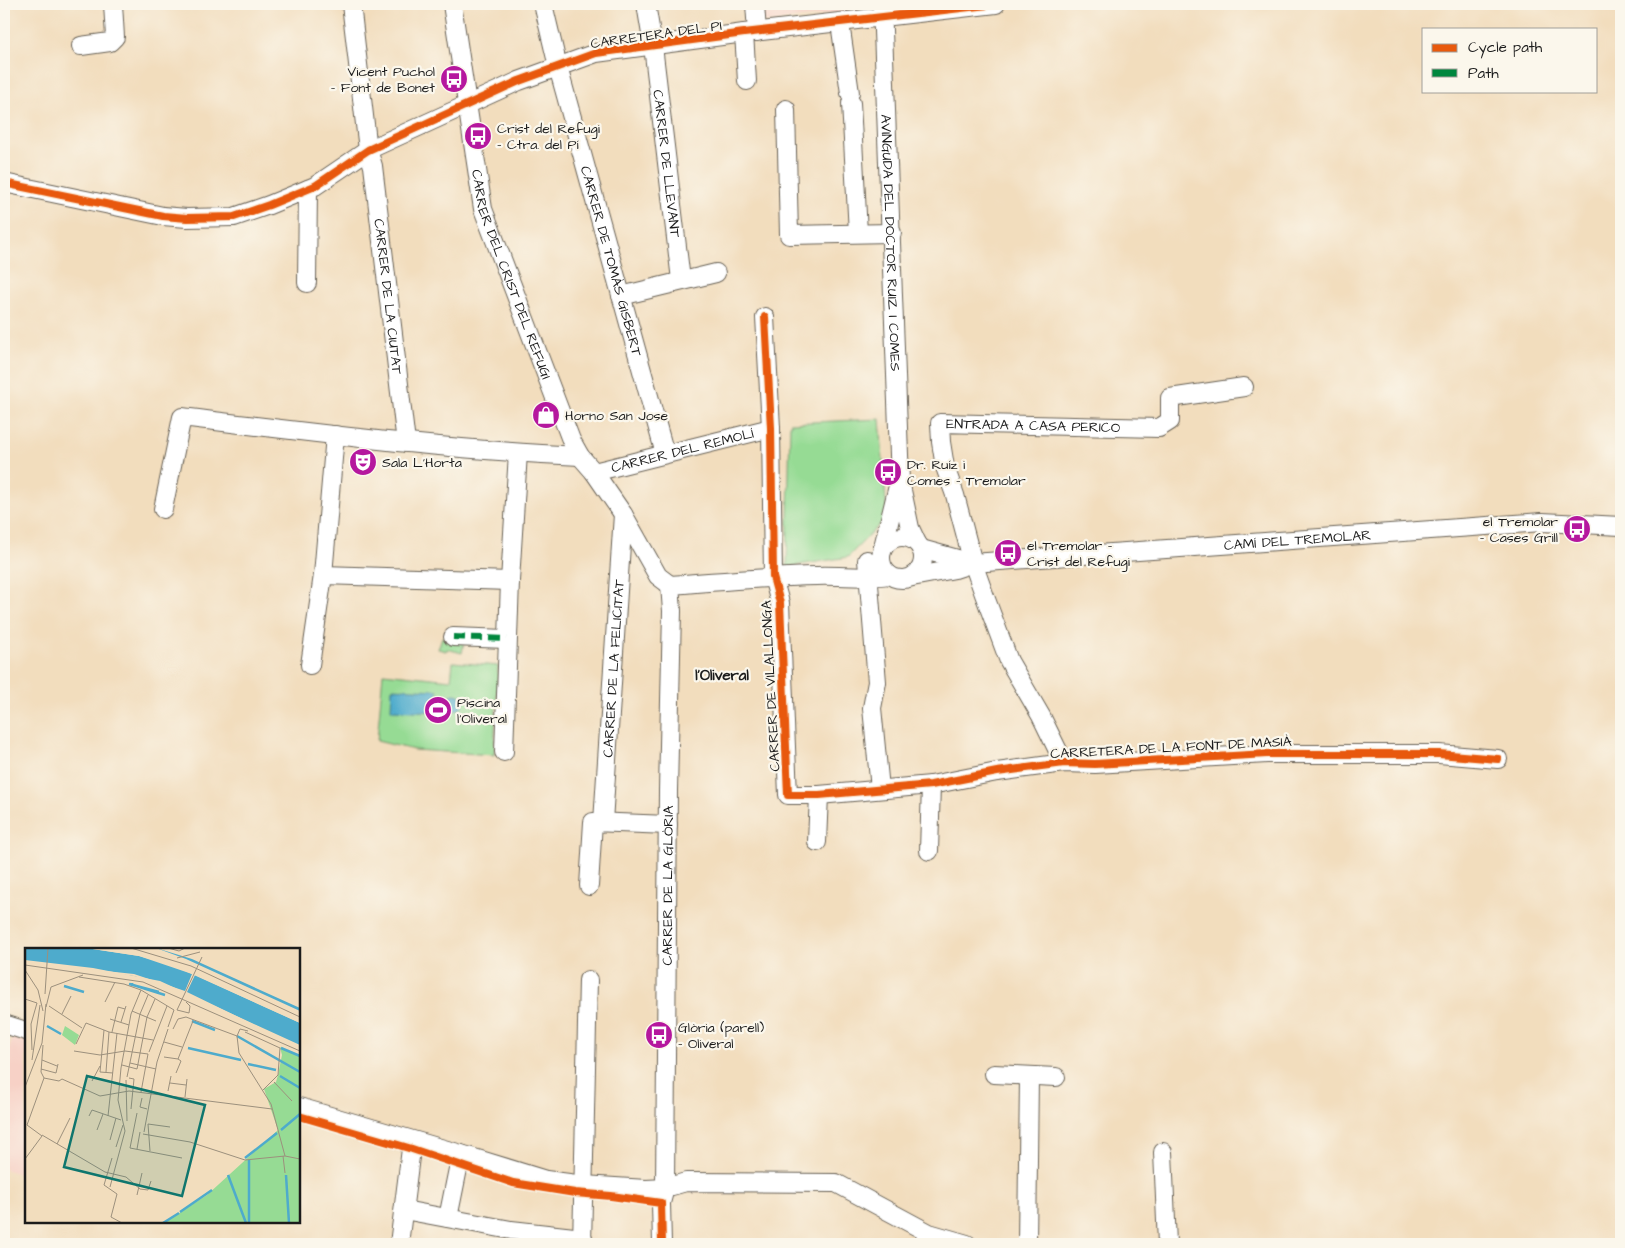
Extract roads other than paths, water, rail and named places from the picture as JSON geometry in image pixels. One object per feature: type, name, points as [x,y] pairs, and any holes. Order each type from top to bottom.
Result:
[{"type":"street","points":[[81,46],[110,42],[115,37],[113,4]]},
{"type":"street","name":"CARRER DE LA CIUTAT","points":[[352,4],[368,150],[373,166],[406,443]]},
{"type":"street","name":"CARRER DEL CRIST DEL REFUGI","points":[[452,4],[483,209],[566,427],[580,456],[594,472],[622,514],[658,576],[670,585]]},
{"type":"street","name":"CARRER DE TOMÀS GISBERT","points":[[543,4],[558,67],[665,454]]},
{"type":"street","name":"CARRER DE LLEVANT","points":[[646,4],[653,46],[681,280]]},
{"type":"street","points":[[747,81],[750,33],[755,4]]},
{"type":"street","name":"CARRETERA DEL PI","points":[[4,183],[162,216],[187,218],[234,217],[315,186],[368,150],[519,81],[596,53],[840,23],[883,11],[996,4]]},
{"type":"street","name":"AVINGUDA DEL DOCTOR RUIZ I COMES","points":[[883,11],[900,481],[910,528],[919,546]]},
{"type":"street","points":[[840,23],[851,98],[858,233]]},
{"type":"street","points":[[786,109],[788,235],[892,233]]},
{"type":"street","points":[[307,283],[308,189]]},
{"type":"street","points":[[621,296],[716,273]]},
{"type":"street","name":"CARRER DE VILALLONGA","points":[[765,317],[770,428],[773,577],[780,603],[788,795]]},
{"type":"street","name":"ENTRADA A CASA PERICO","points":[[973,563],[945,467],[940,424],[1159,428],[1170,421],[1170,398],[1244,387]]},
{"type":"street","points":[[163,509],[182,417],[406,443],[518,453],[580,456]]},
{"type":"street","name":"CARRER DEL REMOLÍ","points":[[594,472],[770,428]]},
{"type":"street","points":[[310,665],[323,575],[335,435]]},
{"type":"street","points":[[504,752],[507,640],[518,453]]},
{"type":"street","name":"AVINGUDA DEL DOCTOR RUIZ I COMES","points":[[880,789],[872,708],[877,682],[870,581],[900,481]]},
{"type":"street","name":"CARRER DE LA FELICITAT","points":[[589,886],[598,822],[622,514]]},
{"type":"street","name":"CAMÍ DEL TREMOLAR","points":[[912,576],[955,569],[973,563],[1546,521],[1621,526]]},
{"type":"street","points":[[838,575],[877,553],[888,542],[895,538],[903,537],[911,538],[919,546],[923,557],[922,565],[918,572],[912,576],[904,579],[897,578],[884,570],[877,553]]},
{"type":"street","name":"CAMÍ DEL TREMOLAR","points":[[919,546],[973,563]]},
{"type":"street","points":[[973,563],[1009,661],[1041,716],[1064,763]]},
{"type":"street","points":[[323,575],[510,581]]},
{"type":"street","points":[[670,585],[773,577],[838,575],[870,581],[890,575]]},
{"type":"street","name":"CARRER DE LA GLÒRIA","points":[[662,1244],[661,1203],[665,1188],[672,611],[670,585]]},
{"type":"street","points":[[453,637],[507,640]]},
{"type":"street","name":"CARRETERA DE LA FONT DE MASIÀ","points":[[788,795],[819,795],[931,785],[997,772],[1064,763],[1095,764],[1276,754],[1438,754],[1498,759]]},
{"type":"street","points":[[929,851],[931,785]]},
{"type":"street","points":[[817,842],[819,795]]},
{"type":"street","points":[[598,822],[668,825]]},
{"type":"street","points":[[404,1210],[582,1241],[588,980]]},
{"type":"street","points":[[4,1024],[25,1031]]},
{"type":"street","points":[[994,1074],[1056,1077]]},
{"type":"street","points":[[1027,1244],[1029,1076]]},
{"type":"street","points":[[300,1108],[546,1180],[584,1185],[646,1189],[665,1188],[686,1182],[836,1183],[930,1234],[967,1244]]},
{"type":"street","points":[[399,1244],[412,1141]]},
{"type":"street","points":[[1162,1152],[1167,1244]]},
{"type":"street","points":[[448,1218],[461,1154]]},
{"type":"water","points":[[392,688],[438,690],[436,712],[391,710]]},
{"type":"water","points":[[455,694],[461,696],[463,702],[461,708],[455,710],[449,708],[447,702],[449,696]]},
{"type":"place","name":"Vicent Puchol - Font de Bonet","points":[[454,79]]},
{"type":"place","name":"Crist del Refugi - Ctra. del Pí","points":[[478,136]]},
{"type":"place","name":"Horno San Jose","points":[[546,415]]},
{"type":"place","name":"Sala L'Horta","points":[[363,462]]},
{"type":"place","name":"Dr. Ruíz i Comes - Tremolar","points":[[888,472]]},
{"type":"place","name":"el Tremolar - Cases Grill","points":[[1577,529]]},
{"type":"place","name":"el Tremolar - Crist del Refugi","points":[[1008,553]]},
{"type":"place","name":"Piscina l'Oliveral","points":[[438,710]]},
{"type":"place","name":"Glòria (parell) - Oliveral","points":[[659,1035]]},
{"type":"district","name":"l'Oliveral","points":[[722,675]]}]
